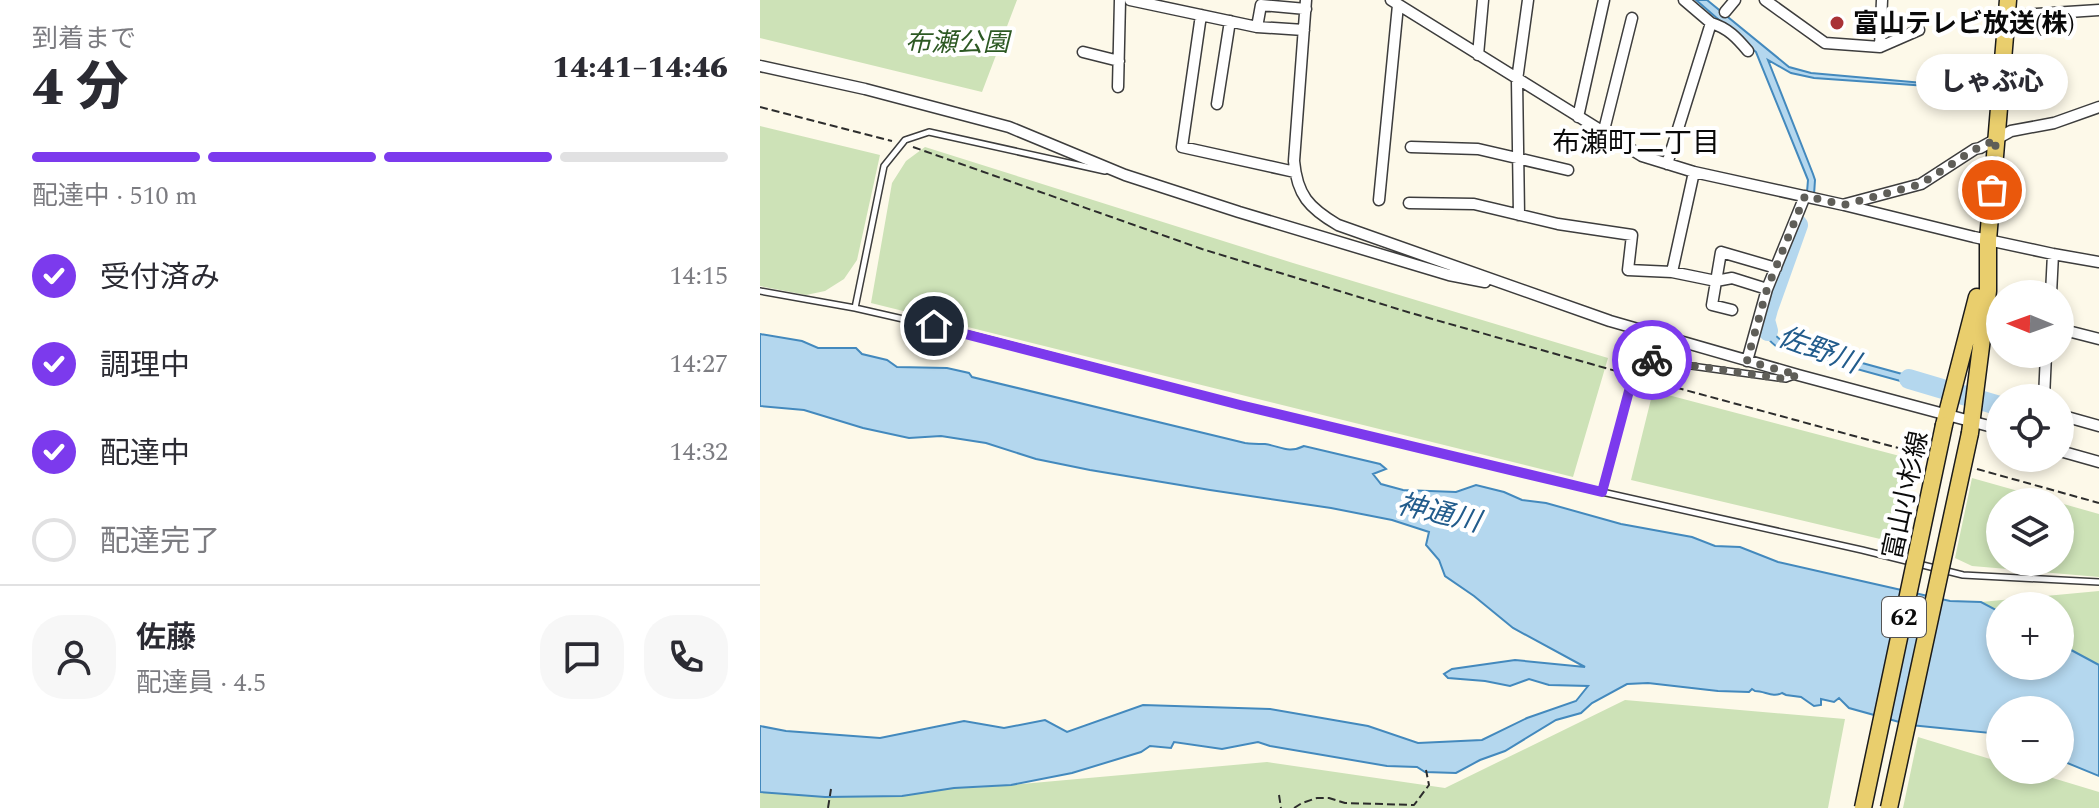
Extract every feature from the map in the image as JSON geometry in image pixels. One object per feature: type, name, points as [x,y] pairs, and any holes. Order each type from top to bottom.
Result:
[{"type":"main road","name":"富山小杉線","points":[[1889,808],[1971,427],[1988,291],[1988,240],[2008,8]]},
{"type":"main road","name":"富山小杉線","points":[[1863,808],[1946,420],[1974,316],[1988,240]]},
{"type":"street","points":[[1118,87],[1120,0]]},
{"type":"street","points":[[1130,0],[1257,27],[1304,30]]},
{"type":"street","points":[[1478,55],[1483,0]]},
{"type":"street","points":[[1519,215],[1517,80],[1528,0]]},
{"type":"street","points":[[1578,117],[1604,0]]},
{"type":"street","points":[[1684,0],[1711,23],[1734,35],[1748,51]]},
{"type":"street","points":[[1725,12],[1735,0]]},
{"type":"street","points":[[1765,0],[1825,43],[1880,47],[1919,30]]},
{"type":"street","points":[[1786,15],[1787,0]]},
{"type":"street","points":[[1880,47],[1882,0]]},
{"type":"street","points":[[1379,200],[1395,2],[1642,156],[1694,172],[1988,240],[2099,262],[2099,255]]},
{"type":"street","points":[[1257,27],[1261,5],[1306,4],[1295,172],[1297,184],[1309,204],[1338,225],[1610,321],[1946,420],[1986,428]]},
{"type":"street","points":[[2008,8],[2099,10]]},
{"type":"street","points":[[1201,15],[1182,147],[1295,172]]},
{"type":"street","points":[[1603,134],[1632,18]]},
{"type":"street","points":[[1217,104],[1230,21]]},
{"type":"street","points":[[1667,164],[1711,23]]},
{"type":"street","points":[[1083,52],[1119,61]]},
{"type":"street","points":[[760,66],[865,89],[1009,127],[1125,175],[1239,212],[1449,275],[1518,289]]},
{"type":"street","points":[[1844,205],[1921,184],[1975,149],[2011,131],[2054,123],[2099,107]]},
{"type":"street","points":[[1411,147],[1478,149],[1568,170]]},
{"type":"street","points":[[1672,272],[1694,172]]},
{"type":"street","points":[[1747,361],[1767,289],[1805,196]]},
{"type":"street","points":[[1409,203],[1474,204],[1558,224],[1632,235],[1628,270],[1672,272],[1716,281],[1732,278],[1767,289]]},
{"type":"street","points":[[1732,310],[1712,305],[1721,252],[1776,268]]},
{"type":"street","points":[[2052,280],[2053,254]]},
{"type":"street","points":[[2074,333],[2099,339]]},
{"type":"street","points":[[2074,419],[2099,426]]},
{"type":"street","points":[[2074,455],[2099,462]]},
{"type":"lane","points":[[855,308],[884,166],[905,140],[929,132],[1125,175]]},
{"type":"lane","points":[[760,291],[855,308],[960,332],[1240,405],[1963,575],[2099,582]]},
{"type":"lane","points":[[1602,492],[1633,376],[1641,359],[1786,379],[1798,375]]},
{"type":"path","points":[[760,107],[902,143],[1202,249],[1411,313],[1935,457]]},
{"type":"path","points":[[1979,470],[2099,503]]},
{"type":"path","points":[[1294,808],[1317,798],[1345,803],[1414,805],[1429,785],[1426,770]]},
{"type":"path","points":[[828,808],[831,789]]},
{"type":"path","points":[[1279,795],[1281,808]]},
{"type":"green space","name":"布瀬公園","points":[[760,0],[1017,0],[982,92],[760,38]]},
{"type":"green space","points":[[760,126],[880,155],[857,260],[844,279],[825,291],[806,295],[760,286]]},
{"type":"green space","points":[[925,147],[1608,358],[1573,477],[871,303],[892,183],[906,161]]},
{"type":"green space","points":[[1653,391],[1915,460],[1897,543],[1631,480]]},
{"type":"green space","points":[[1972,478],[2007,488],[1986,488],[1986,567],[1972,566],[1955,558]]},
{"type":"green space","points":[[2074,507],[2099,514],[2099,577],[2074,575]]},
{"type":"green space","points":[[2099,591],[2099,665],[2074,652],[2074,593]]},
{"type":"green space","points":[[1625,700],[1845,719],[1828,808],[760,808],[760,792],[825,797],[902,796],[954,788],[1267,762],[1445,788]]},
{"type":"green space","points":[[1918,737],[1986,758],[1986,784],[2072,784],[2099,792],[2099,808],[1903,808]]},
{"type":"water","points":[[1696,0],[1707,0],[1789,67],[1811,73],[1969,85],[1972,88],[1969,92],[1956,88],[1814,78],[1791,73],[1768,60],[1813,174],[1814,195],[1807,192],[1808,180],[1756,52]]},
{"type":"water","points":[[1765,305],[1772,305],[1770,325],[1782,341],[1935,383],[1933,390],[1777,347],[1763,328]]},
{"type":"water","name":"神通川","points":[[760,334],[802,341],[818,348],[856,348],[862,354],[887,360],[897,367],[947,368],[969,373],[972,377],[1245,443],[1289,449],[1304,446],[1380,464],[1386,469],[1373,474],[1381,484],[1403,490],[1456,492],[1476,485],[1522,500],[1546,503],[1621,524],[1692,537],[1715,546],[1740,547],[1778,562],[1950,601],[1981,602],[1986,605],[1986,680],[2074,680],[2074,652],[2099,665],[2099,776],[2074,766],[2074,696],[1986,696],[1986,733],[1910,725],[1849,708],[1839,698],[1834,702],[1821,699],[1821,705],[1814,706],[1801,697],[1782,693],[1772,695],[1752,689],[1749,692],[1718,691],[1648,683],[1627,684],[1592,703],[1581,713],[1556,720],[1505,751],[1456,773],[1425,772],[1417,767],[1387,766],[1258,742],[1222,749],[1174,742],[1171,748],[1150,746],[1141,752],[1072,773],[1011,785],[954,788],[902,796],[825,797],[760,792],[760,726],[880,738],[964,721],[1004,728],[1045,720],[1067,732],[1143,705],[1270,709],[1368,726],[1418,743],[1482,740],[1527,718],[1576,701],[1588,686],[1549,685],[1529,679],[1510,686],[1448,678],[1444,674],[1452,669],[1515,660],[1585,667],[1513,628],[1445,576],[1439,560],[1426,545],[1429,532],[1392,520],[1331,508],[1090,470],[1036,459],[986,443],[941,436],[909,438],[804,410],[760,406]]},
{"type":"waterway","points":[[1946,87],[2011,87]]},
{"type":"waterway","name":"佐野川","points":[[1768,331],[1765,320],[1768,309],[1798,225]]},
{"type":"waterway","name":"佐野川","points":[[1909,379],[1986,402]]},
{"type":"way so far","points":[[1652,360],[1786,379],[1798,375],[1747,361],[1767,289],[1805,196],[1844,205],[1921,184],[1996,139],[1992,190]]},
{"type":"place","name":"富山テレビ放送(株)","points":[[1837,23]]},
{"type":"place","name":"しゃぶ心","points":[[1992,190]]},
{"type":"district","name":"布瀬町二丁目","points":[[1636,142]]},
{"type":"route","points":[[934,326],[1240,405],[1602,492],[1633,376],[1641,359],[1652,360]]}]
